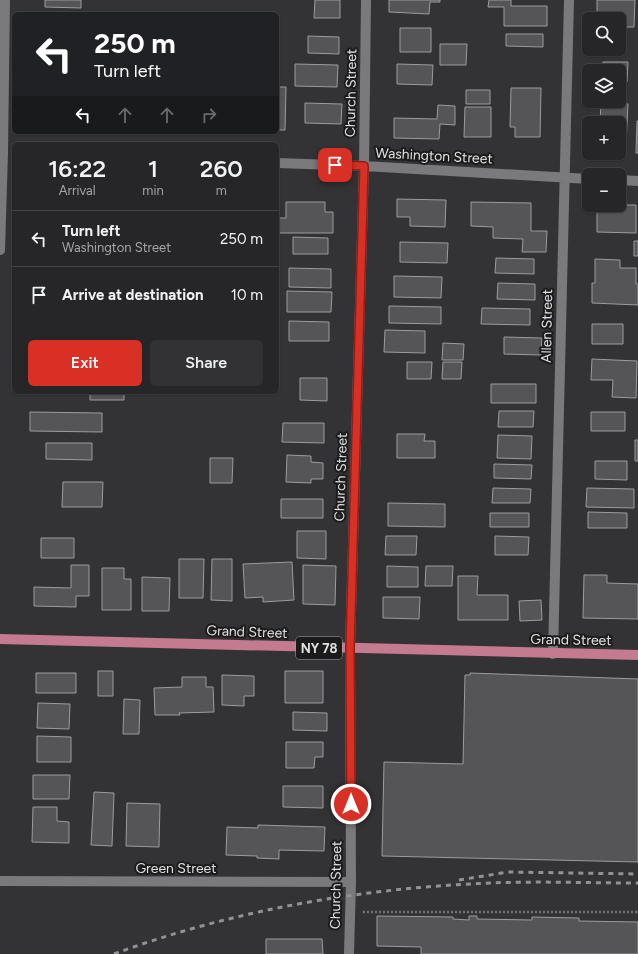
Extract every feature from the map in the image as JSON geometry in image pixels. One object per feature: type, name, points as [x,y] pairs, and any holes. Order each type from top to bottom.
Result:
[{"type":"main road","name":"Grand Street","points":[[0,639],[638,655]]},
{"type":"street","points":[[0,250],[4,0]]},
{"type":"street","name":"Church Street","points":[[349,954],[351,882],[350,648],[364,166],[366,0]]},
{"type":"street","name":"Allen Street","points":[[553,654],[569,0]]},
{"type":"street","name":"Washington Street","points":[[279,163],[364,166],[582,179]]},
{"type":"street","points":[[626,180],[638,181]]},
{"type":"street","name":"Green Street","points":[[0,881],[351,882]]},
{"type":"path","points":[[350,912],[638,912]]},
{"type":"building","points":[[45,0],[81,0],[81,8],[45,7]]},
{"type":"building","points":[[315,0],[340,0],[340,18],[314,18]]},
{"type":"building","points":[[389,0],[440,0],[440,2],[430,2],[429,14],[389,12]]},
{"type":"building","points":[[489,0],[511,0],[511,6],[547,6],[547,26],[504,26],[504,7],[488,7]]},
{"type":"building","points":[[597,0],[635,0],[634,27],[626,27],[626,12],[597,12]]},
{"type":"building","points":[[400,28],[431,28],[431,52],[400,52]]},
{"type":"building","points":[[506,34],[543,34],[543,47],[506,46]]},
{"type":"building","points":[[308,36],[339,37],[339,54],[308,53]]},
{"type":"building","points":[[440,44],[467,44],[466,65],[440,65]]},
{"type":"building","points":[[603,62],[628,62],[627,82],[626,64],[603,64]]},
{"type":"building","points":[[295,64],[338,65],[337,87],[295,86]]},
{"type":"building","points":[[397,64],[433,65],[432,85],[397,84]]},
{"type":"building","points":[[279,87],[286,87],[285,130],[279,130]]},
{"type":"building","points":[[511,88],[541,88],[540,137],[515,137],[515,127],[510,127]]},
{"type":"building","points":[[466,90],[490,90],[490,104],[466,104]]},
{"type":"building","points":[[305,103],[342,104],[341,124],[305,123]]},
{"type":"building","points":[[626,104],[628,104],[626,144],[626,116],[600,116],[601,108],[626,108]]},
{"type":"building","points":[[438,105],[455,106],[455,125],[440,124],[439,139],[394,138],[394,118],[437,119]]},
{"type":"building","points":[[465,107],[491,107],[491,137],[464,137]]},
{"type":"building","points":[[637,121],[638,153],[636,153]]},
{"type":"building","points":[[397,199],[446,200],[445,227],[410,226],[410,217],[397,217]]},
{"type":"building","points":[[286,202],[325,202],[325,212],[333,212],[333,233],[279,233],[279,218],[286,218]]},
{"type":"building","points":[[471,202],[531,203],[531,231],[547,231],[546,252],[522,252],[523,239],[493,238],[493,227],[471,226]]},
{"type":"building","points":[[626,205],[636,205],[636,233],[597,232],[597,212],[626,212]]},
{"type":"building","points":[[293,237],[328,238],[328,254],[293,254]]},
{"type":"building","points":[[634,241],[638,241],[638,256],[634,256]]},
{"type":"building","points":[[400,242],[448,243],[447,263],[400,262]]},
{"type":"building","points":[[496,258],[534,259],[534,274],[495,273]]},
{"type":"building","points":[[595,259],[620,260],[620,268],[636,268],[638,305],[592,303],[592,283],[595,283]]},
{"type":"building","points":[[289,268],[331,269],[331,288],[289,287]]},
{"type":"building","points":[[394,276],[442,277],[441,298],[394,297]]},
{"type":"building","points":[[498,283],[535,284],[535,300],[497,299]]},
{"type":"building","points":[[287,291],[332,292],[331,312],[287,312]]},
{"type":"building","points":[[389,306],[441,307],[441,324],[389,323]]},
{"type":"building","points":[[482,308],[530,309],[530,325],[481,324]]},
{"type":"building","points":[[289,321],[329,322],[329,341],[289,341]]},
{"type":"building","points":[[592,324],[623,324],[623,344],[592,344]]},
{"type":"building","points":[[385,330],[425,331],[425,353],[384,352]]},
{"type":"building","points":[[504,337],[542,338],[541,355],[504,354]]},
{"type":"building","points":[[443,343],[464,344],[463,360],[442,360]]},
{"type":"building","points":[[592,359],[637,361],[636,398],[612,397],[613,380],[591,380]]},
{"type":"building","points":[[407,362],[432,362],[431,379],[407,379]]},
{"type":"building","points":[[443,362],[462,362],[461,379],[442,379]]},
{"type":"building","points":[[300,378],[327,378],[327,401],[300,400]]},
{"type":"building","points":[[491,384],[536,384],[536,403],[491,403]]},
{"type":"building","points":[[90,394],[124,394],[124,400],[90,400]]},
{"type":"building","points":[[499,411],[534,411],[533,427],[498,427]]},
{"type":"building","points":[[30,412],[102,413],[102,432],[30,431]]},
{"type":"building","points":[[591,412],[625,412],[625,431],[591,431]]},
{"type":"building","points":[[283,423],[324,423],[324,443],[282,442]]},
{"type":"building","points":[[397,434],[425,434],[424,441],[435,441],[435,458],[397,458]]},
{"type":"building","points":[[498,435],[532,436],[531,459],[497,458]]},
{"type":"building","points":[[635,440],[638,440],[638,461],[635,461]]},
{"type":"building","points":[[46,443],[92,443],[92,460],[46,459]]},
{"type":"building","points":[[287,455],[311,456],[311,462],[323,463],[323,479],[311,479],[311,483],[286,482]]},
{"type":"building","points":[[210,458],[233,458],[232,483],[210,483]]},
{"type":"building","points":[[595,461],[627,461],[627,480],[595,479]]},
{"type":"building","points":[[494,464],[532,465],[531,479],[494,478]]},
{"type":"building","points":[[63,482],[103,482],[102,507],[62,507]]},
{"type":"building","points":[[493,488],[531,489],[530,503],[492,503]]},
{"type":"building","points":[[587,488],[634,489],[634,508],[586,507]]},
{"type":"building","points":[[281,499],[323,499],[323,518],[281,518]]},
{"type":"building","points":[[388,503],[445,504],[445,527],[388,526]]},
{"type":"building","points":[[588,512],[627,513],[627,528],[588,528]]},
{"type":"building","points":[[490,513],[529,513],[529,527],[490,527]]},
{"type":"building","points":[[297,531],[326,531],[326,559],[297,558]]},
{"type":"building","points":[[386,536],[417,536],[416,555],[385,555]]},
{"type":"building","points":[[495,536],[529,537],[528,555],[495,555]]},
{"type":"building","points":[[41,538],[74,538],[74,558],[41,558]]},
{"type":"building","points":[[179,559],[204,559],[203,598],[179,598]]},
{"type":"building","points":[[212,559],[232,559],[232,601],[211,600]]},
{"type":"building","points":[[292,562],[294,600],[263,602],[263,597],[245,598],[243,564]]},
{"type":"building","points":[[71,565],[89,565],[89,596],[76,596],[76,607],[34,606],[34,587],[71,588]]},
{"type":"building","points":[[303,565],[336,566],[335,605],[303,604]]},
{"type":"building","points":[[387,566],[418,567],[418,587],[387,587]]},
{"type":"building","points":[[426,566],[453,566],[452,586],[425,586]]},
{"type":"building","points":[[102,568],[124,568],[124,579],[131,579],[131,610],[102,610]]},
{"type":"building","points":[[584,575],[607,575],[607,583],[638,584],[638,619],[583,618]]},
{"type":"building","points":[[458,576],[478,576],[477,595],[508,595],[508,620],[458,620]]},
{"type":"building","points":[[142,577],[170,578],[169,611],[142,611]]},
{"type":"building","points":[[383,597],[420,597],[419,619],[383,618]]},
{"type":"building","points":[[541,600],[542,620],[520,621],[519,601]]},
{"type":"building","points":[[98,671],[113,671],[113,696],[98,696]]},
{"type":"building","points":[[285,671],[323,671],[323,703],[285,703]]},
{"type":"building","points":[[36,673],[76,673],[76,693],[36,693]]},
{"type":"building","points":[[470,673],[638,679],[638,862],[382,856],[384,762],[463,764],[465,675],[470,675]]},
{"type":"building","points":[[222,675],[254,676],[254,696],[244,696],[244,706],[222,705]]},
{"type":"building","points":[[182,677],[206,677],[206,687],[213,687],[214,712],[179,713],[180,715],[155,715],[154,688],[182,687]]},
{"type":"building","points":[[124,699],[140,700],[139,734],[123,734]]},
{"type":"building","points":[[38,703],[70,704],[69,729],[37,728]]},
{"type":"building","points":[[293,712],[327,713],[327,731],[293,730]]},
{"type":"building","points":[[37,736],[71,737],[71,762],[37,762]]},
{"type":"building","points":[[286,742],[323,742],[323,757],[315,757],[314,768],[286,768]]},
{"type":"building","points":[[33,775],[70,775],[69,799],[33,799]]},
{"type":"building","points":[[283,786],[323,786],[323,808],[283,807]]},
{"type":"building","points":[[94,792],[114,793],[112,846],[91,845]]},
{"type":"building","points":[[127,803],[160,804],[159,847],[126,846]]},
{"type":"building","points":[[33,807],[57,807],[57,821],[69,822],[69,843],[32,842]]},
{"type":"building","points":[[258,825],[325,827],[324,851],[279,850],[279,859],[257,858],[257,856],[226,855],[227,827],[258,828]]},
{"type":"building","points":[[377,916],[453,917],[453,919],[469,920],[469,916],[477,916],[477,919],[532,920],[532,917],[579,918],[579,921],[638,922],[638,954],[421,954],[421,947],[377,946]]},
{"type":"building","points":[[266,939],[322,939],[323,954],[266,954]]},
{"type":"railway","points":[[459,880],[508,872],[638,874]]},
{"type":"railway","points":[[114,954],[205,925],[299,904],[347,896],[394,890],[490,883],[638,883]]},
{"type":"route","points":[[335,165],[364,166],[350,648],[351,804]]}]
